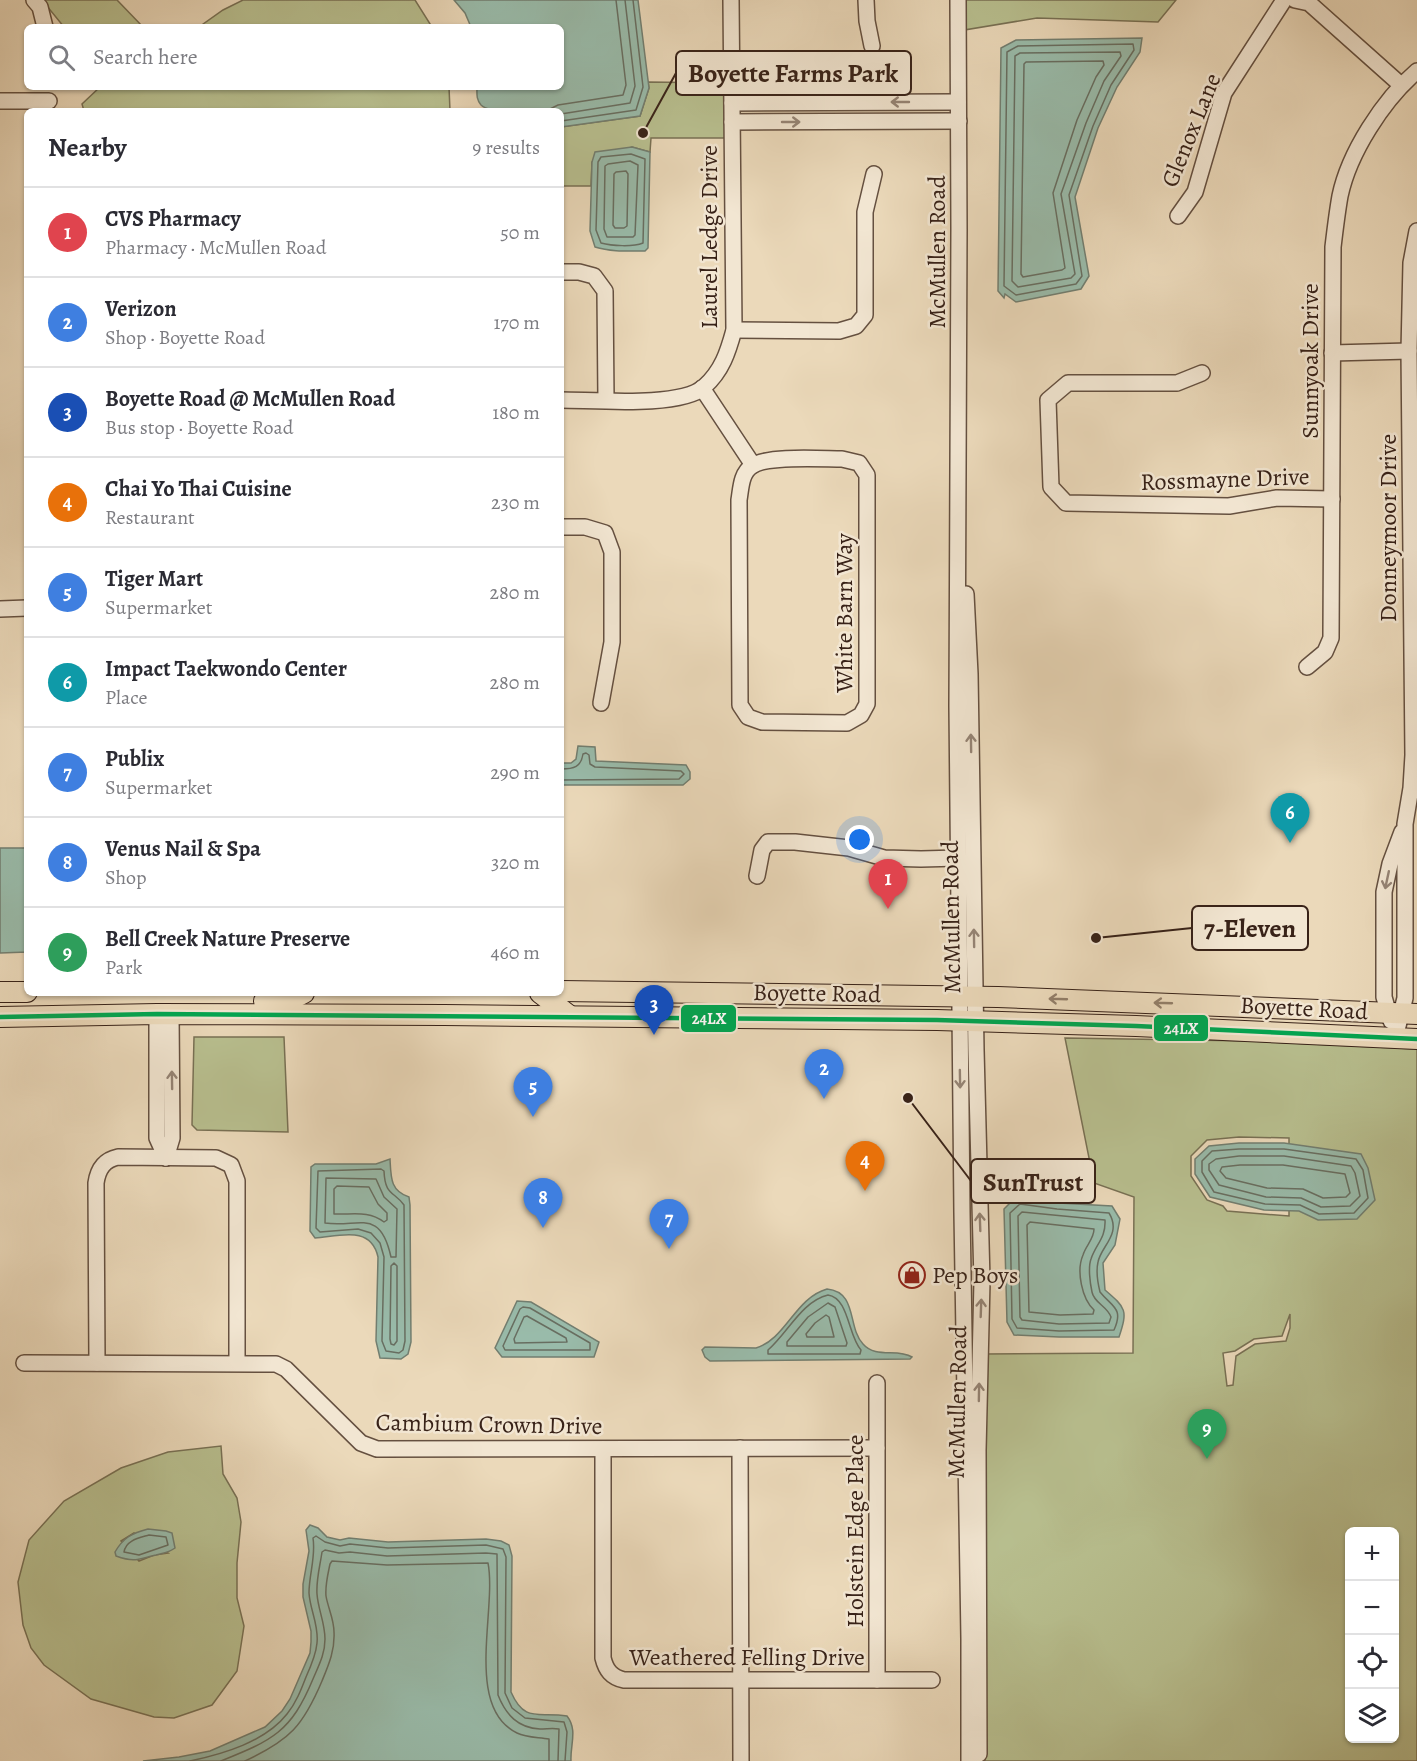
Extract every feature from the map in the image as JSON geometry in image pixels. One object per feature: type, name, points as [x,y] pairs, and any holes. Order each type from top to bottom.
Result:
[{"type":"main road","name":"Boyette Road","points":[[564,991],[967,997],[1402,1014]]},
{"type":"main road","points":[[0,992],[24,992]]},
{"type":"main road","points":[[544,996],[570,1016],[575,1009],[585,1005],[660,1005],[682,1001],[701,993]]},
{"type":"main road","points":[[163,1014],[190,1003],[285,1001],[300,996]]},
{"type":"main road","name":"Boyette Road","points":[[0,1017],[163,1014],[967,1021],[1417,1039]]},
{"type":"street","points":[[34,0],[40,7],[44,24]]},
{"type":"street","name":"Laurel Ledge Drive","points":[[702,388],[728,356],[734,330],[731,0]]},
{"type":"street","points":[[866,0],[867,21],[873,46]]},
{"type":"street","name":"McMullen Road","points":[[958,0],[959,504],[962,617],[959,858],[967,997]]},
{"type":"street","name":"Glenox Lane","points":[[1178,216],[1195,192],[1224,93],[1284,0]]},
{"type":"street","points":[[1295,0],[1309,3],[1401,85]]},
{"type":"street","name":"Sunnyoak Drive","points":[[1307,667],[1325,652],[1331,638],[1333,247],[1340,194],[1358,146],[1401,85],[1417,71]]},
{"type":"street","points":[[0,101],[49,100]]},
{"type":"street","points":[[732,103],[958,102]]},
{"type":"street","name":"Laurel Ledge Drive","points":[[732,122],[959,121]]},
{"type":"street","points":[[734,330],[839,331],[856,326],[865,315],[865,212],[874,174]]},
{"type":"street","name":"Donneymoor Drive","points":[[1395,1038],[1404,998],[1405,824],[1411,788],[1413,755],[1414,564],[1409,351],[1411,264],[1417,231]]},
{"type":"street","points":[[564,272],[579,272],[594,276],[605,291],[606,400]]},
{"type":"street","points":[[1332,353],[1409,351]]},
{"type":"street","name":"Rossmayne Drive","points":[[1202,373],[1177,383],[1068,383],[1048,400],[1051,487],[1066,503],[1229,506],[1277,498],[1332,499]]},
{"type":"street","points":[[564,400],[666,400],[702,388],[753,465]]},
{"type":"street","name":"White Barn Way","points":[[842,459],[859,463],[867,475],[867,704],[861,715],[847,723],[762,722],[748,717],[740,705],[739,500],[742,479],[753,465],[772,460],[842,459]]},
{"type":"street","points":[[564,527],[585,527],[605,533],[612,552],[612,642],[601,703]]},
{"type":"street","points":[[0,609],[24,608]]},
{"type":"street","name":"McMullen Road","points":[[962,617],[970,686],[967,997],[966,1757]]},
{"type":"street","name":"Donneymoor Drive","points":[[1402,1014],[1384,997],[1384,892],[1390,864],[1405,824]]},
{"type":"street","points":[[757,876],[762,850],[768,842],[795,842],[849,848],[873,856],[891,858],[959,858]]},
{"type":"street","points":[[163,1014],[172,1138],[166,1158]]},
{"type":"street","name":"McMullen Road","points":[[967,1021],[982,1281],[978,1450],[979,1761]]},
{"type":"street","points":[[97,1362],[97,1175],[105,1162],[112,1159],[216,1158],[231,1165],[237,1181],[237,1362]]},
{"type":"street","name":"Cambium Crown Drive","points":[[24,1363],[268,1362],[281,1366],[361,1443],[371,1448],[877,1448]]},
{"type":"street","name":"Holstein Edge Place","points":[[877,1383],[877,1680]]},
{"type":"street","points":[[740,1448],[741,1761]]},
{"type":"street","name":"Weathered Felling Drive","points":[[603,1449],[603,1658],[606,1669],[614,1677],[624,1680],[932,1680]]},
{"type":"shaded area","points":[[42,0],[117,0],[140,24],[62,24]]},
{"type":"shaded area","points":[[243,0],[415,0],[430,24],[203,24]]},
{"type":"shaded area","points":[[963,0],[1176,0],[1158,22],[1037,18],[964,30]]},
{"type":"shaded area","points":[[648,82],[724,83],[725,138],[651,138],[650,152],[632,147],[592,162],[591,186],[564,186],[564,127],[640,116],[649,88]]},
{"type":"shaded area","points":[[97,90],[449,90],[450,108],[83,108],[82,104]]},
{"type":"shaded area","points":[[194,1037],[284,1037],[288,1132],[197,1130],[192,1125]]},
{"type":"shaded area","points":[[1065,1038],[1251,1041],[1417,1049],[1417,1761],[985,1761],[985,1354],[1133,1353],[1134,1197],[1094,1183]],"holes":[[[1239,1137],[1289,1138],[1289,1216],[1227,1211],[1223,1206],[1207,1200],[1191,1176],[1191,1156],[1207,1140]],[[1290,1314],[1290,1328],[1286,1341],[1255,1344],[1236,1356],[1233,1385],[1227,1386],[1223,1353],[1235,1351],[1254,1339],[1282,1336]]]},
{"type":"shaded area","points":[[221,1446],[223,1474],[237,1498],[241,1522],[237,1563],[237,1598],[244,1626],[237,1671],[212,1705],[174,1718],[154,1717],[91,1699],[44,1665],[31,1648],[23,1625],[18,1582],[29,1540],[64,1501],[121,1468],[168,1452]],"holes":[[[134,1533],[168,1553],[139,1561],[121,1541]]]},
{"type":"water","points":[[454,0],[638,0],[649,88],[640,116],[564,127],[564,108],[487,108],[481,105],[477,90],[564,90],[564,24],[470,24],[465,13]]},
{"type":"water","points":[[1142,38],[1140,52],[1117,87],[1098,128],[1075,197],[1089,276],[1081,289],[1016,302],[1005,294],[1004,298],[998,291],[1001,48],[1016,40]]},
{"type":"water","points":[[632,147],[650,152],[648,248],[645,251],[626,251],[595,247],[590,231],[592,162],[595,152]]},
{"type":"water","points":[[578,746],[595,747],[596,761],[686,765],[690,772],[690,779],[683,785],[564,785],[564,763],[571,763],[576,759]]},
{"type":"water","points":[[0,848],[24,848],[24,952],[0,953]]},
{"type":"water","points":[[1284,1143],[1361,1154],[1368,1168],[1375,1200],[1357,1219],[1318,1220],[1299,1211],[1264,1210],[1210,1197],[1195,1174],[1195,1159],[1209,1146]]},
{"type":"water","points":[[390,1159],[395,1187],[409,1197],[410,1205],[411,1342],[408,1354],[401,1359],[380,1358],[376,1341],[378,1257],[374,1247],[362,1236],[315,1238],[310,1231],[311,1167],[315,1164],[376,1164]]},
{"type":"water","points":[[1016,1197],[1058,1203],[1112,1206],[1120,1219],[1115,1245],[1103,1263],[1105,1290],[1123,1310],[1124,1321],[1119,1337],[1014,1335],[1007,1322],[1004,1209]]},
{"type":"water","points":[[827,1289],[843,1296],[848,1303],[858,1337],[868,1348],[912,1357],[910,1359],[710,1361],[705,1357],[702,1350],[705,1347],[756,1348],[766,1343],[807,1301]]},
{"type":"water","points":[[517,1301],[531,1302],[599,1342],[594,1357],[502,1357],[495,1348]]},
{"type":"water","points":[[310,1525],[318,1528],[327,1537],[340,1540],[349,1538],[388,1542],[486,1539],[501,1541],[509,1545],[512,1556],[511,1692],[516,1702],[527,1712],[567,1716],[573,1732],[571,1761],[143,1761],[210,1751],[265,1727],[282,1711],[290,1699],[310,1653],[311,1631],[303,1597],[303,1584],[309,1551],[306,1530]]},
{"type":"water","points":[[148,1529],[172,1533],[175,1548],[166,1553],[137,1560],[116,1556],[115,1552],[125,1540],[133,1534]]},
{"type":"transit line","name":"24LX","points":[[0,1017],[157,1014],[937,1020],[1136,1026],[1417,1039]]},
{"type":"place","name":"Boyette Farms Park","points":[[643,133]]},
{"type":"place","name":"Impact Taekwondo Center","points":[[1290,843]]},
{"type":"place","name":"CVS Pharmacy","points":[[888,909]]},
{"type":"place","name":"7-Eleven","points":[[1096,938]]},
{"type":"place","name":"Boyette Road @ McMullen Road","points":[[654,1035]]},
{"type":"place","name":"SunTrust","points":[[908,1098]]},
{"type":"place","name":"Verizon","points":[[824,1099]]},
{"type":"place","name":"Tiger Mart","points":[[533,1117]]},
{"type":"place","name":"Chai Yo Thai Cuisine","points":[[865,1191]]},
{"type":"place","name":"Venus Nail & Spa","points":[[543,1228]]},
{"type":"place","name":"Publix","points":[[669,1249]]},
{"type":"place","name":"Pep Boys","points":[[912,1275]]},
{"type":"place","name":"Bell Creek Nature Preserve","points":[[1207,1459]]}]
